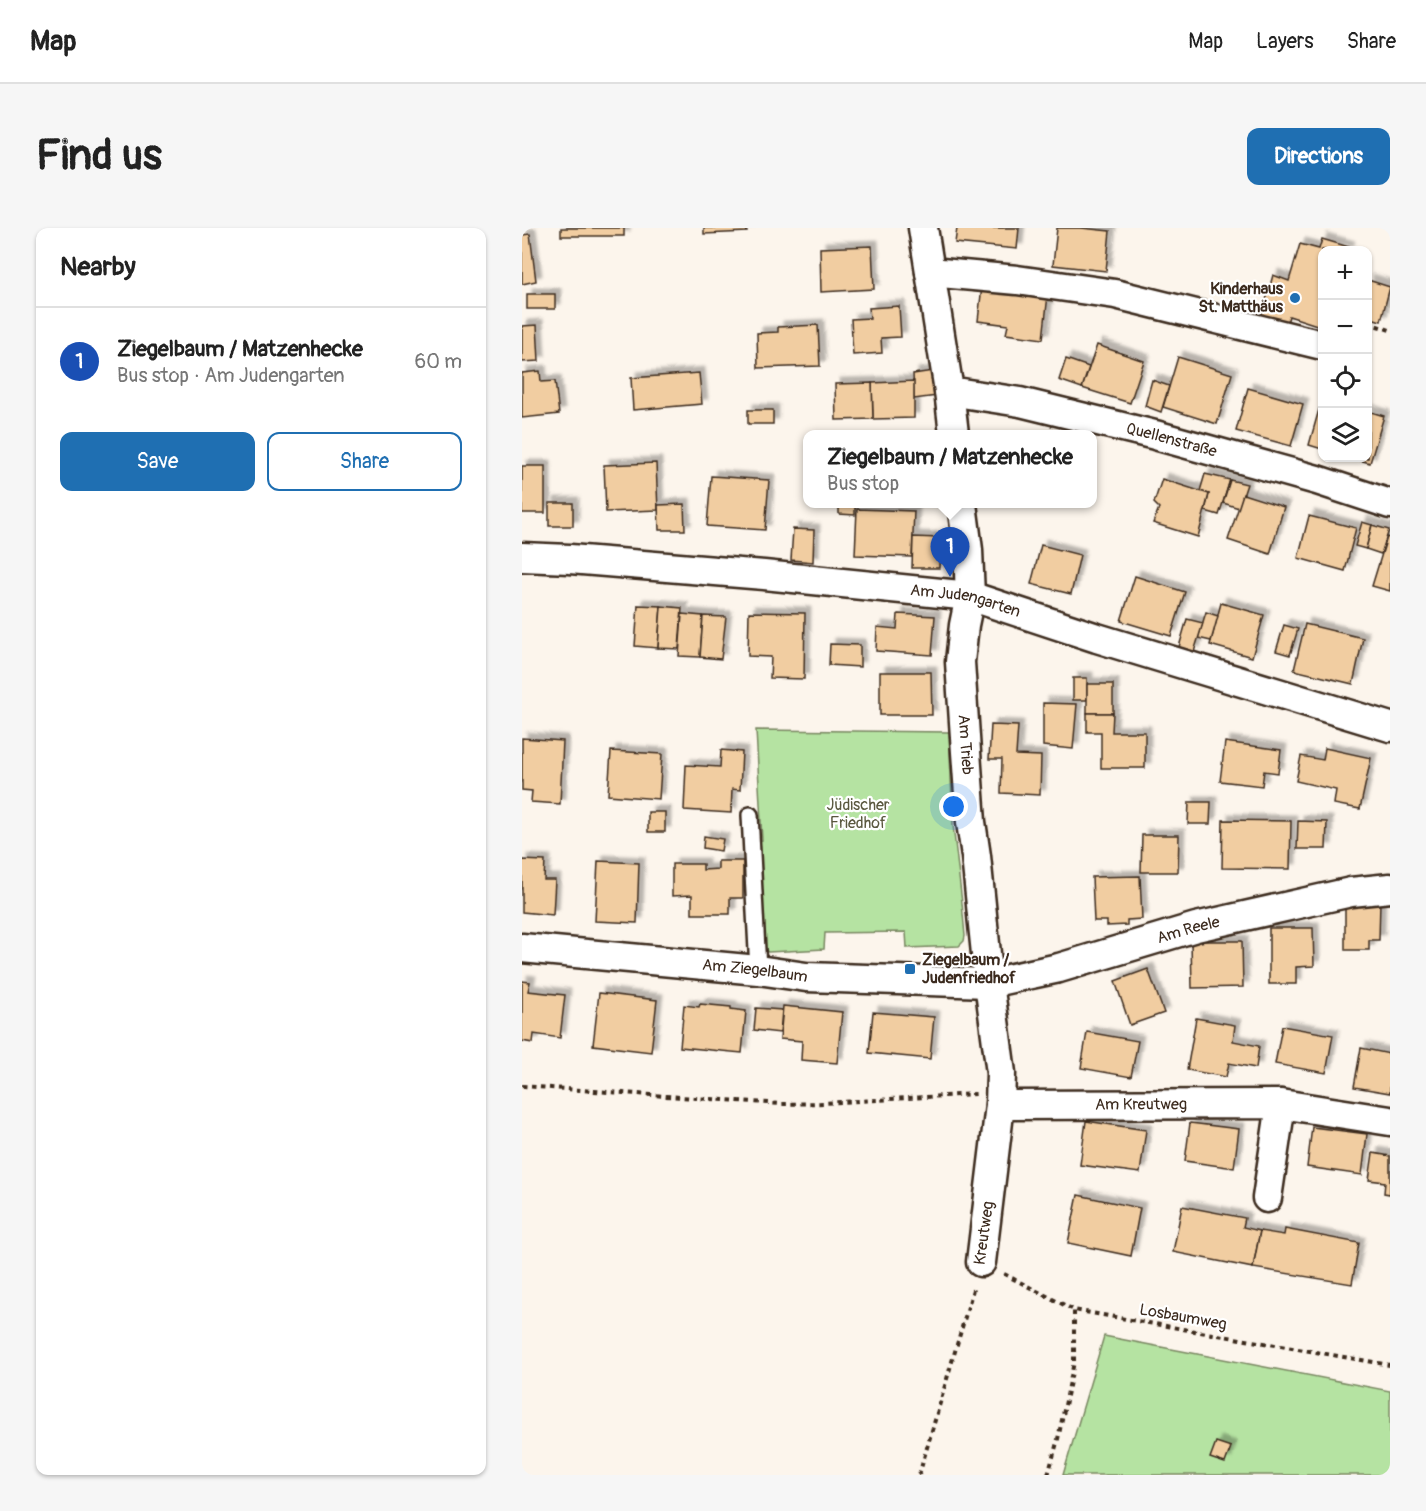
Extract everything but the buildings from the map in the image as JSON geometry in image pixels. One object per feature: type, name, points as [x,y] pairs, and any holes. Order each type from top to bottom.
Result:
[{"type":"street","points":[[924,228],[953,430]]},
{"type":"street","points":[[930,272],[1017,280],[1115,294],[1318,344]]},
{"type":"street","name":"Quellenstraße","points":[[949,391],[1020,402],[1155,435],[1317,480],[1390,504]]},
{"type":"street","name":"Am Trieb","points":[[963,508],[968,550],[970,596],[960,662],[971,822],[989,983]]},
{"type":"street","name":"Am Judengarten","points":[[522,557],[764,575],[970,596],[1097,638],[1390,727]]},
{"type":"street","name":"Am Reele","points":[[989,983],[1059,968],[1196,927],[1351,892],[1390,888]]},
{"type":"street","name":"Am Ziegelbaum","points":[[522,948],[758,970],[806,977],[989,983]]},
{"type":"street","name":"Kreutweg","points":[[981,1262],[1001,1073],[989,983]]},
{"type":"street","name":"Am Kreutweg","points":[[1000,1098],[1281,1104],[1390,1121]]},
{"type":"street","points":[[1267,1198],[1281,1104]]},
{"type":"lane","points":[[750,815],[758,970]]},
{"type":"path","points":[[1372,324],[1390,330]]},
{"type":"path","points":[[522,1086],[782,1104],[1000,1098]]},
{"type":"path","name":"Losbaumweg","points":[[981,1262],[1074,1310],[1390,1365]]},
{"type":"path","name":"Kreutweg","points":[[920,1475],[981,1262]]},
{"type":"path","points":[[1048,1475],[1074,1362],[1074,1310]]},
{"type":"green space","name":"Jüdischer Friedhof","points":[[756,730],[949,732],[953,825],[965,936],[959,946],[907,948],[906,932],[825,933],[824,949],[768,952],[764,949],[753,841],[762,840]]},
{"type":"green space","points":[[1104,1336],[1390,1391],[1390,1475],[1063,1475]]},
{"type":"place","name":"Kinderhaus St. Matthäus","points":[[1295,298]]},
{"type":"place","name":"Ziegelbaum / Matzenhecke","points":[[950,577]]},
{"type":"place","name":"Ziegelbaum / Judenfriedhof","points":[[910,969]]}]
